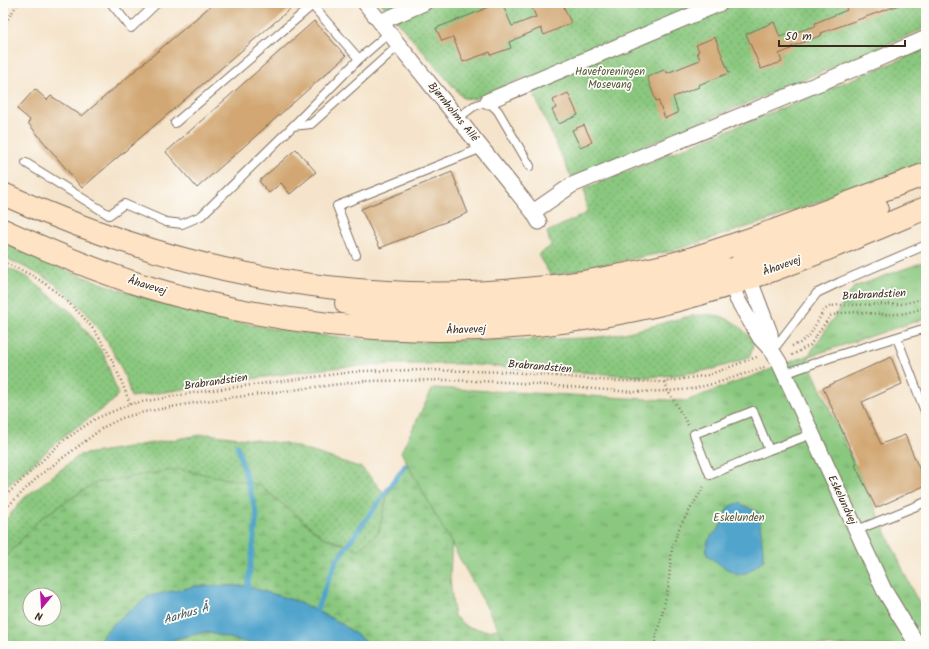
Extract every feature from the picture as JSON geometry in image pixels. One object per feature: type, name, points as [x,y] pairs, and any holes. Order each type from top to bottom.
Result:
[{"type":"main road","points":[[160,253],[268,279],[312,286],[398,294],[440,294],[535,289],[586,282],[670,264],[728,246],[926,174]]},
{"type":"main road","points":[[3,194],[54,216],[160,253],[266,287],[309,298],[397,310],[442,313],[537,307],[588,300],[676,281],[715,269],[739,277],[742,263],[750,259],[824,230],[926,186]]},
{"type":"main road","name":"Åhavevej","points":[[3,230],[93,268],[149,288],[203,303],[266,316],[367,328],[443,331],[539,325],[591,318],[679,300],[739,277],[832,248],[926,208]]},
{"type":"street","name":"Bjørnholms Allé","points":[[365,3],[536,217],[572,185],[926,38]]},
{"type":"street","points":[[384,27],[424,3]]},
{"type":"street","points":[[488,101],[721,3]]},
{"type":"street","name":"Eskelundvej","points":[[739,277],[737,299],[760,338],[779,362],[884,590],[918,646]]},
{"type":"lane","points":[[113,4],[131,28],[157,3]]},
{"type":"lane","points":[[176,123],[313,4],[359,59]]},
{"type":"lane","points":[[26,163],[109,215],[124,204],[166,222],[182,224],[201,216],[359,59],[384,27]]},
{"type":"lane","points":[[293,126],[311,124],[399,45]]},
{"type":"lane","points":[[458,118],[474,106],[488,101],[498,111],[530,166]]},
{"type":"lane","points":[[356,255],[337,206],[482,148]]},
{"type":"lane","points":[[779,362],[817,293],[926,245]]},
{"type":"lane","points":[[779,362],[829,358],[926,328]]},
{"type":"lane","points":[[897,338],[926,414]]},
{"type":"lane","points":[[769,450],[753,411],[694,434],[710,475],[812,434]]},
{"type":"lane","points":[[857,530],[926,502]]},
{"type":"path","points":[[3,30],[18,3]]},
{"type":"path","points":[[3,262],[31,274],[59,294],[82,316],[101,340],[118,371],[130,404]]},
{"type":"path","name":"Brabrandstien","points":[[3,498],[63,441],[95,419],[130,404],[198,392],[360,371],[428,370],[510,372],[613,381],[665,382],[779,362],[810,335],[824,310],[831,306],[902,304],[926,298]]},
{"type":"path","points":[[3,511],[40,475],[104,427],[122,418],[144,412],[205,401],[364,381],[448,380],[506,382],[633,392],[668,392],[692,389],[720,382],[779,362],[810,344],[830,316],[856,313],[898,314],[926,307]]},
{"type":"path","points":[[665,382],[668,392],[694,434]]},
{"type":"path","points":[[654,646],[668,589],[671,553],[674,542],[680,526],[710,475]]},
{"type":"green space","name":"Haveforeningen Mosevang","points":[[381,3],[926,3],[926,28],[571,177],[526,77],[474,99],[463,98]]},
{"type":"green space","points":[[926,49],[926,162],[775,218],[675,250],[551,276],[538,255],[551,246],[547,232],[587,213],[584,189]]},
{"type":"green space","points":[[3,242],[70,271],[175,307],[246,324],[326,336],[416,342],[587,338],[618,334],[677,319],[696,315],[706,315],[725,318],[734,322],[754,343],[750,356],[738,361],[713,369],[662,376],[649,377],[462,364],[393,364],[305,371],[131,397],[127,382],[112,350],[91,319],[80,306],[55,284],[29,269],[3,257]]},
{"type":"green space","name":"Eskelunden","points":[[926,261],[926,318],[810,356],[808,361],[914,594],[926,614],[926,646],[508,646],[401,452],[433,388],[686,401],[809,355],[854,287]]},
{"type":"green space","points":[[3,266],[27,277],[71,312],[104,355],[118,394],[113,401],[64,436],[3,490]]},
{"type":"green space","points":[[207,434],[288,444],[362,468],[387,496],[379,532],[359,550],[323,537],[259,485],[311,608],[293,600],[95,483],[41,518],[3,560],[3,523],[24,498],[80,455]]},
{"type":"green space","points":[[419,440],[452,535],[450,578],[454,616],[467,627],[489,631],[566,610],[600,646],[372,646],[339,622],[293,600],[245,586],[197,586],[113,624],[94,646],[3,646],[3,560],[41,518],[95,483],[179,469],[259,485],[323,537],[359,550],[379,532],[387,496]]},
{"type":"green space","points":[[206,632],[257,646],[164,646],[174,639]]},
{"type":"water","points":[[739,503],[759,513],[764,560],[748,572],[741,574],[730,571],[707,555],[706,549],[708,541],[721,525],[728,507]]},
{"type":"water","name":"Aarhus Å","points":[[197,586],[246,586],[293,600],[339,622],[372,646],[257,646],[206,632],[174,639],[164,646],[94,646],[113,624],[149,596]]},
{"type":"building","points":[[214,3],[297,3],[82,188],[28,123],[30,120],[17,109],[35,89],[47,100],[51,96],[82,116]]},
{"type":"building","points":[[495,3],[502,3],[512,26],[536,17],[530,3],[562,3],[571,23],[544,35],[541,28],[509,42],[511,48],[491,55],[490,52],[463,62],[453,37],[442,41],[436,28],[480,11]]},
{"type":"building","points":[[844,3],[899,3],[899,5],[821,33],[822,35],[791,47],[791,49],[779,54],[782,62],[761,69],[746,34],[774,22],[780,37],[816,26],[815,23],[847,10]]},
{"type":"building","points":[[314,21],[346,56],[197,188],[166,152]]},
{"type":"building","points":[[715,37],[729,73],[673,97],[678,113],[665,118],[658,100],[656,101],[647,77],[666,69],[667,73],[700,60],[697,52],[699,51],[696,45]]},
{"type":"building","points":[[568,93],[578,115],[559,124],[552,110],[556,108],[553,100]]},
{"type":"building","points":[[584,125],[592,142],[580,147],[572,130]]},
{"type":"building","points":[[296,149],[316,172],[290,194],[281,183],[269,193],[259,181]]},
{"type":"building","points":[[452,172],[468,213],[380,248],[361,209]]},
{"type":"building","points":[[891,357],[902,384],[862,402],[881,444],[905,435],[926,485],[876,508],[855,465],[857,464],[823,388]]},
{"type":"waterway","points":[[237,445],[257,515],[247,592]]},
{"type":"waterway","points":[[314,616],[336,561],[405,466]]}]
